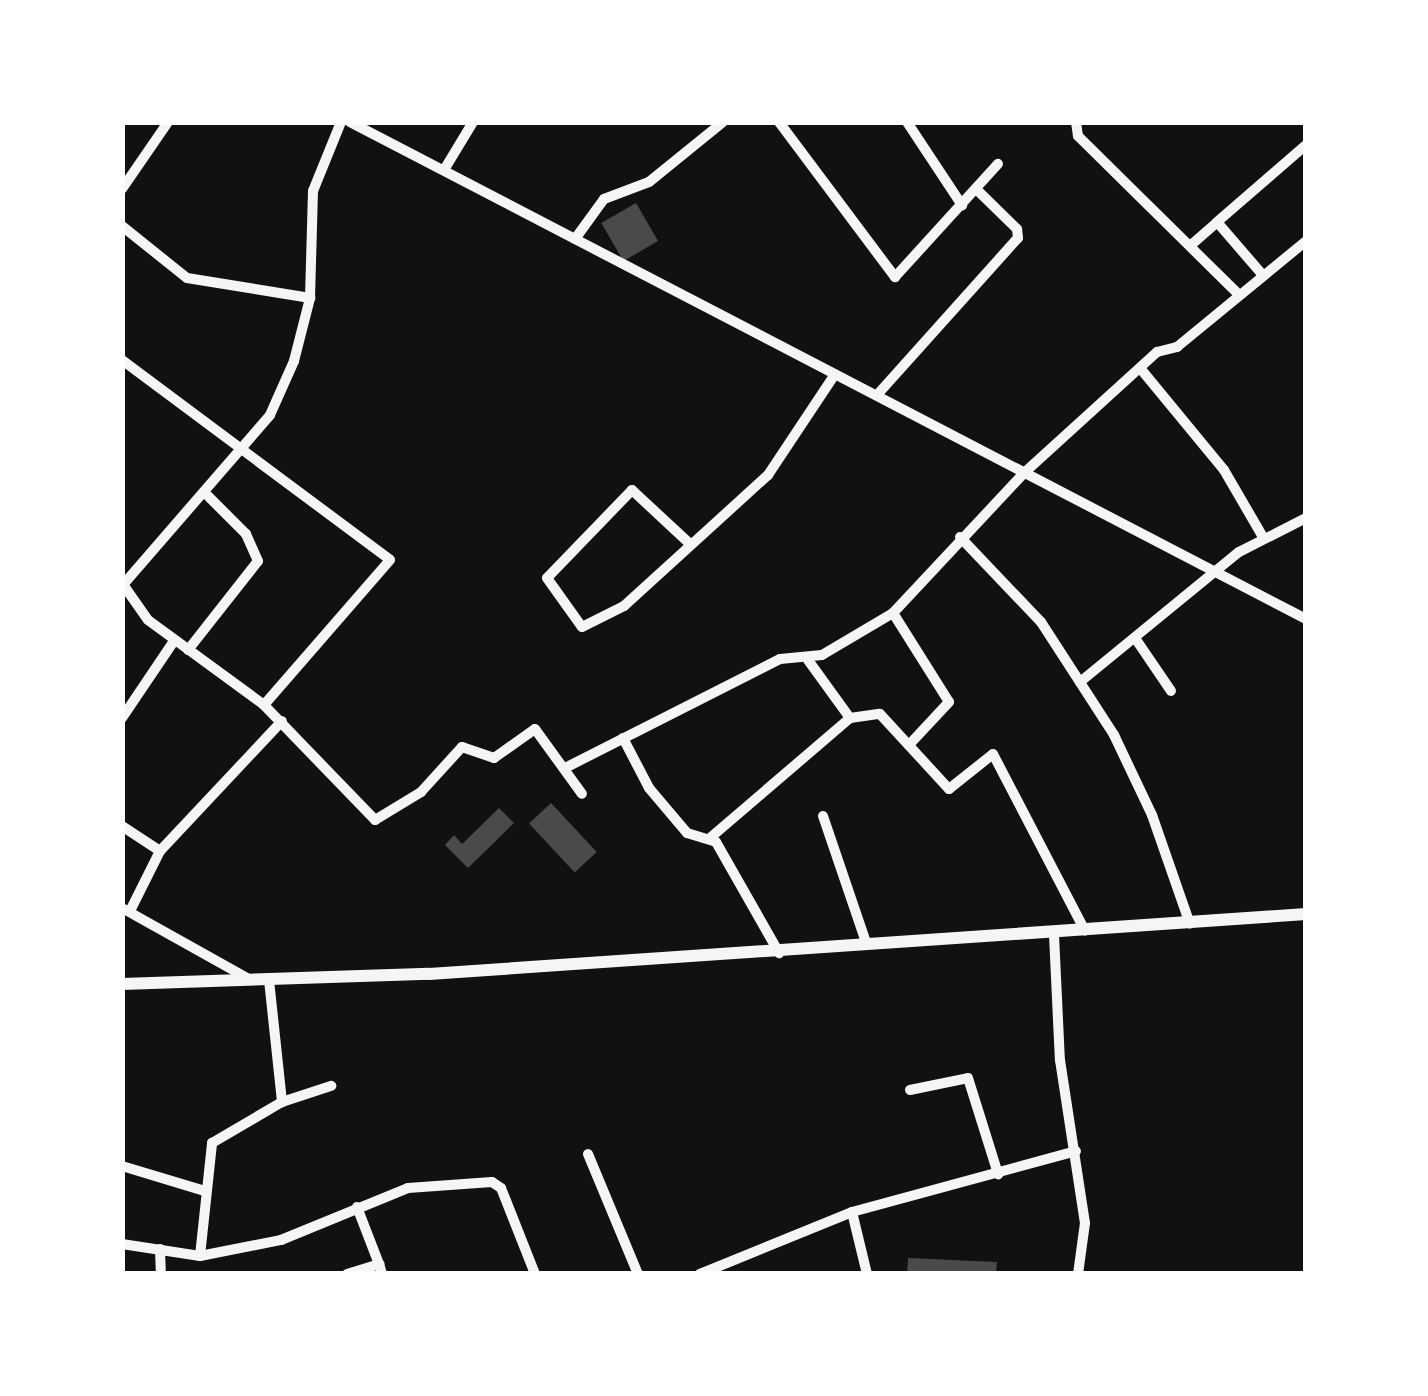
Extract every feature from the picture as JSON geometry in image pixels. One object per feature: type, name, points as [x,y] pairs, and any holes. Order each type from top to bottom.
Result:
[{"type":"street","points":[[122,188],[168,122]]},
{"type":"street","points":[[340,122],[313,191],[310,298],[294,361],[264,427],[123,584],[148,620],[264,705],[375,820],[420,792],[462,747],[494,758],[535,729],[582,794]]},
{"type":"street","points":[[350,122],[1306,619]]},
{"type":"street","points":[[444,170],[473,122]]},
{"type":"street","points":[[576,239],[604,199],[649,182],[723,122]]},
{"type":"street","points":[[779,122],[892,276],[998,164]]},
{"type":"street","points":[[907,122],[962,205]]},
{"type":"street","points":[[1076,122],[1078,136],[1236,292]]},
{"type":"street","points":[[1191,245],[1306,144]]},
{"type":"street","points":[[877,396],[1018,238],[1018,229],[976,189]]},
{"type":"street","points":[[1217,222],[1261,273]]},
{"type":"street","points":[[122,226],[187,278],[310,298]]},
{"type":"street","points":[[566,768],[780,658],[808,660],[894,613],[960,537],[1024,473],[1157,352],[1177,347],[1236,292],[1306,241]]},
{"type":"street","points":[[122,360],[241,453],[390,560],[264,705]]},
{"type":"street","points":[[1140,368],[1224,470],[1263,538]]},
{"type":"street","points":[[689,542],[638,491],[628,492],[547,574],[584,627],[624,606],[689,542],[776,467],[835,374]]},
{"type":"street","points":[[188,650],[258,561],[246,534],[205,493]]},
{"type":"street","points":[[1080,682],[1215,572],[1263,538],[1306,518]]},
{"type":"street","points":[[960,537],[1041,622],[1080,682],[1152,815],[1190,924]]},
{"type":"street","points":[[894,613],[949,702],[909,745]]},
{"type":"street","points":[[1135,638],[1171,690]]},
{"type":"street","points":[[122,718],[174,641]]},
{"type":"street","points":[[808,660],[850,718],[858,722],[877,712],[949,789],[993,754],[1084,931]]},
{"type":"street","points":[[710,838],[850,718]]},
{"type":"street","points":[[249,979],[126,909],[160,851],[282,721]]},
{"type":"street","points":[[624,738],[649,788],[687,833],[710,838],[779,952]]},
{"type":"street","points":[[824,816],[867,946]]},
{"type":"street","points":[[122,826],[160,851]]},
{"type":"street","points":[[122,984],[428,974],[1306,914]]},
{"type":"street","points":[[1054,934],[1060,1060],[1076,1152],[1085,1245],[1078,1274]]},
{"type":"street","points":[[269,980],[282,1102]]},
{"type":"street","points":[[910,1090],[968,1078],[998,1174]]},
{"type":"street","points":[[200,1256],[212,1142],[282,1102],[331,1086]]},
{"type":"street","points":[[700,1274],[726,1260],[852,1212],[1076,1152]]},
{"type":"street","points":[[588,1154],[638,1274]]},
{"type":"street","points":[[122,1166],[205,1191]]},
{"type":"street","points":[[122,1244],[200,1256],[281,1240],[408,1188],[492,1182],[501,1188],[536,1274]]},
{"type":"street","points":[[347,1274],[380,1269],[357,1206]]},
{"type":"street","points":[[852,1212],[866,1274]]},
{"type":"street","points":[[160,1249],[161,1274]]},
{"type":"street","points":[[726,1260],[731,1274]]},
{"type":"building","points":[[636,203],[658,241],[623,261],[601,223]]},
{"type":"building","points":[[551,803],[597,852],[575,872],[529,823]]},
{"type":"building","points":[[499,808],[514,823],[468,868],[445,845],[454,835],[462,844]]},
{"type":"building","points":[[908,1258],[997,1262],[996,1274],[907,1274]]}]
